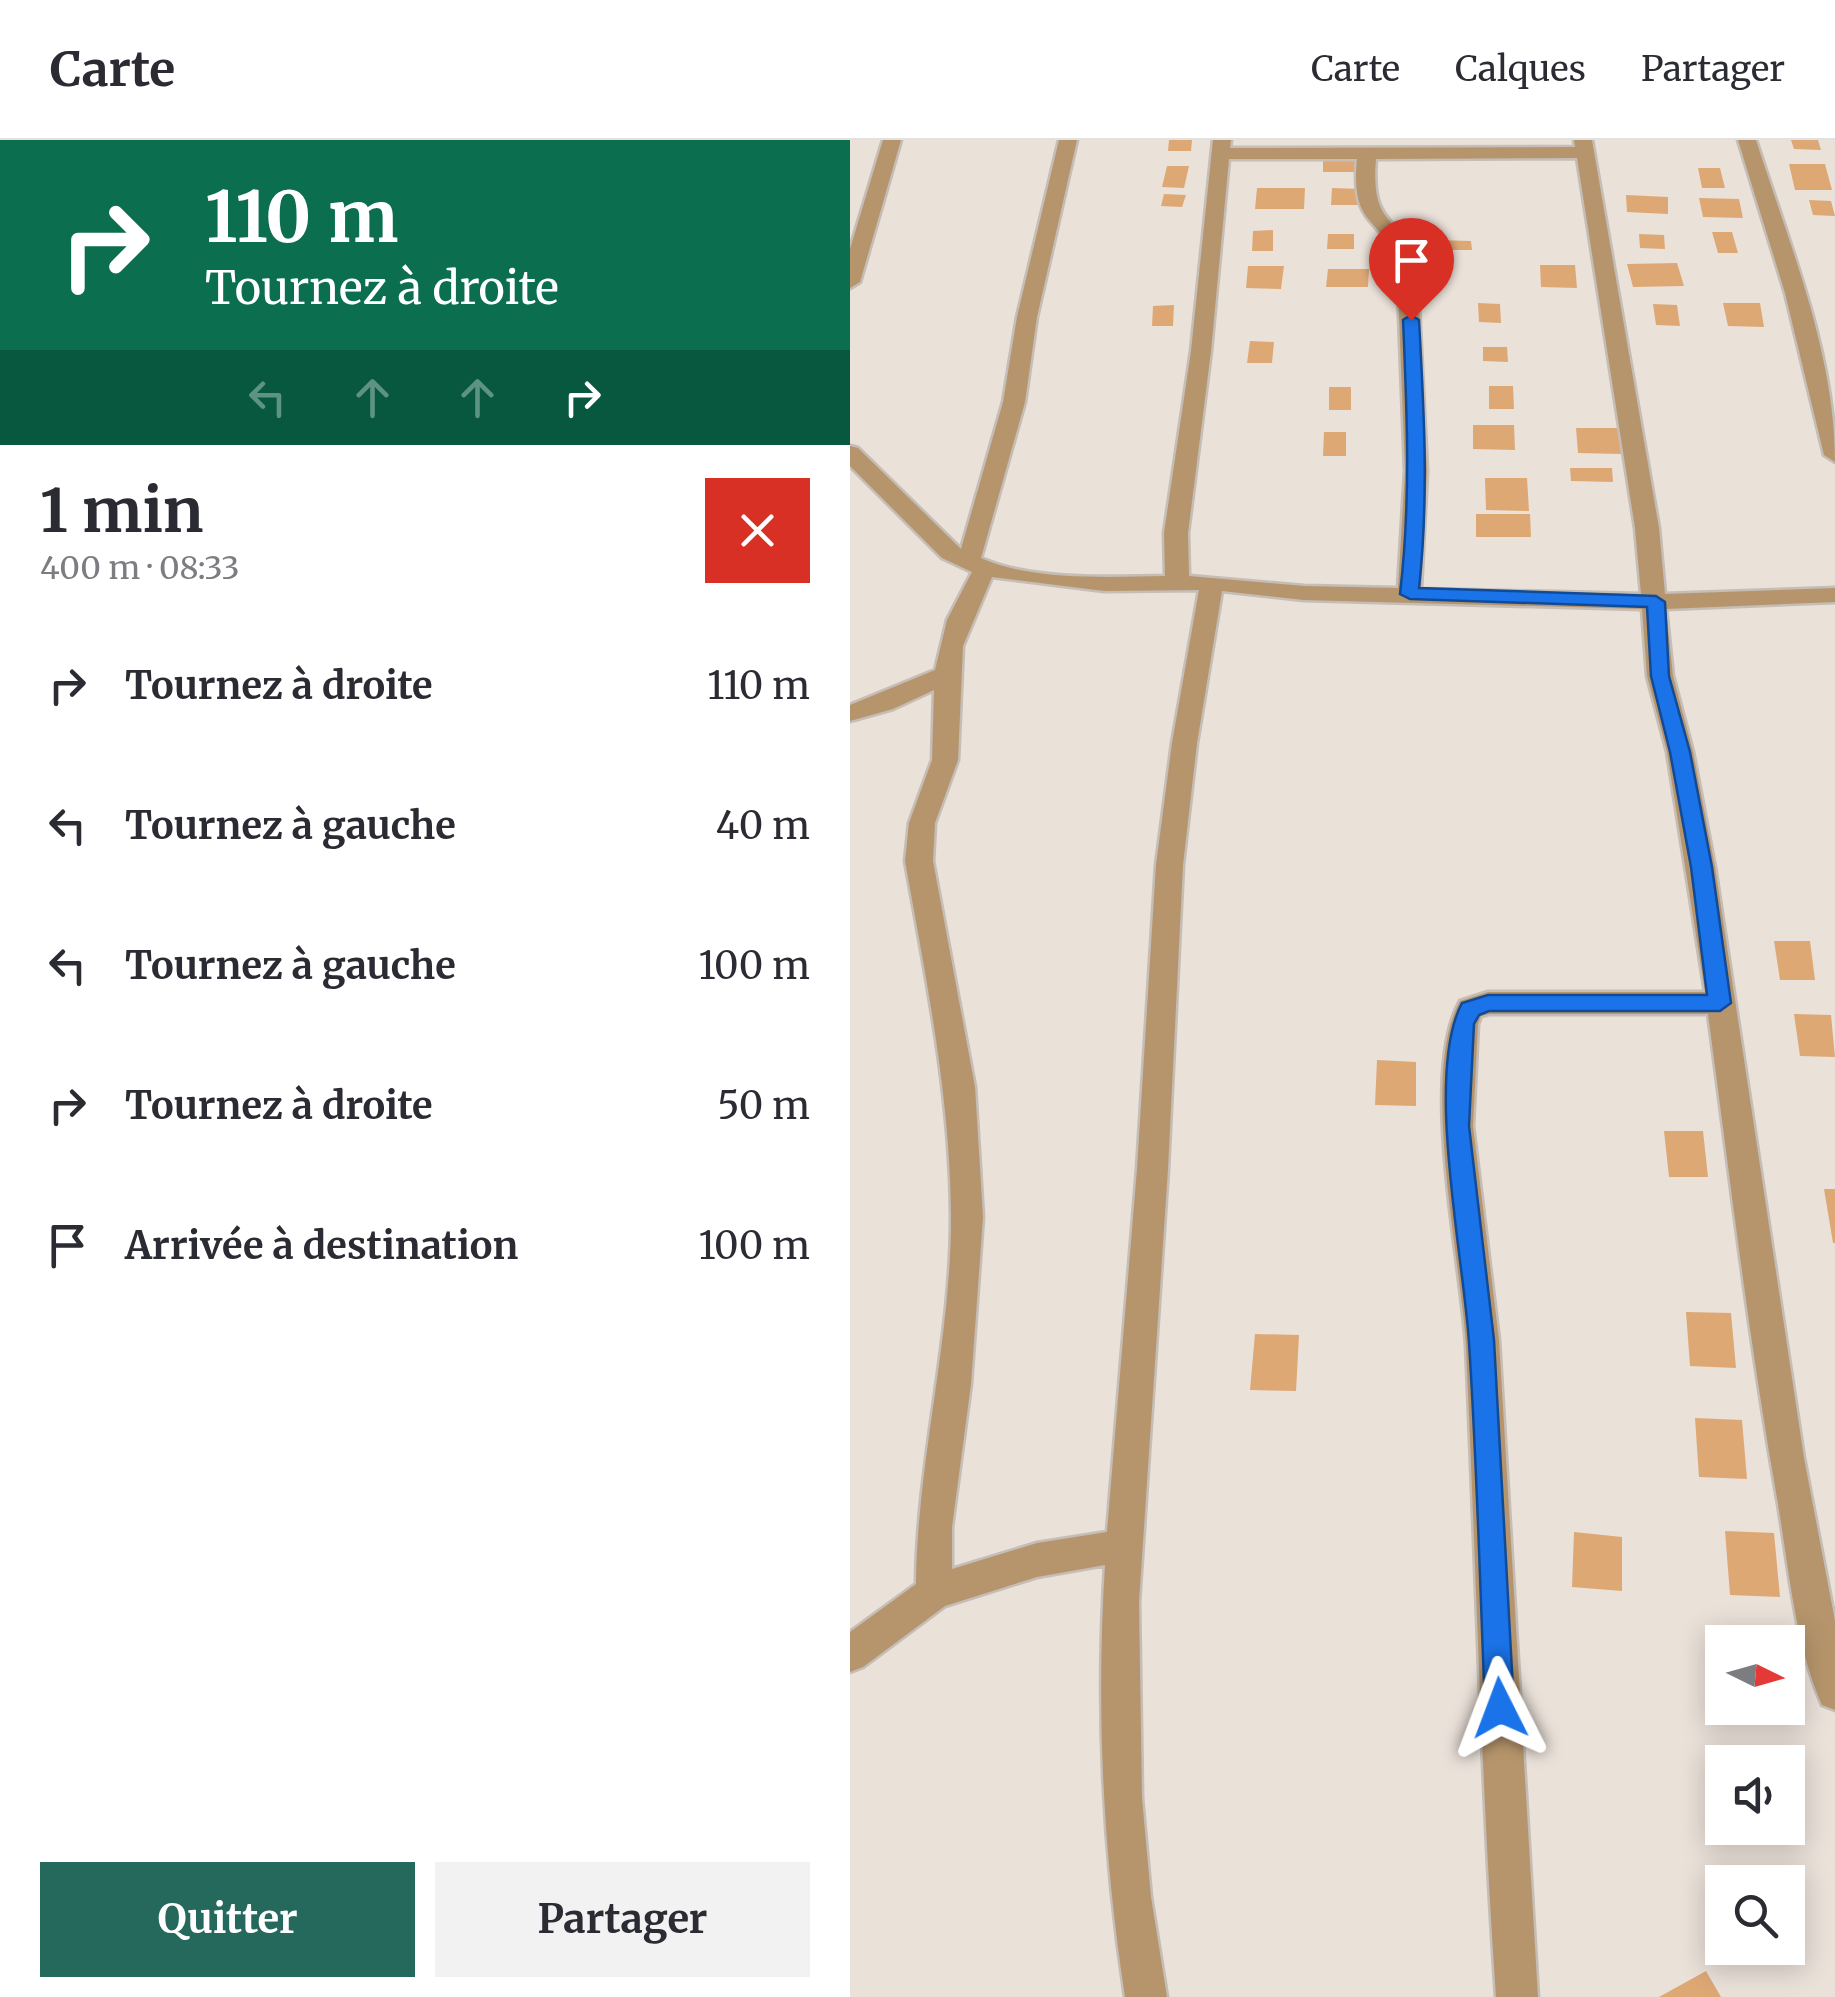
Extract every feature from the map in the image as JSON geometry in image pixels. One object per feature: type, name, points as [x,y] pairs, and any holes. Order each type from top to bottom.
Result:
[{"type":"street","points":[[850,282],[892,140]]},
{"type":"street","points":[[934,1592],[934,1527],[954,1384],[966,1217],[960,1087],[919,862],[922,823],[945,760],[948,650],[977,567],[1014,402],[1027,317],[1068,140]]},
{"type":"street","points":[[1747,140],[1795,293],[1835,455]]},
{"type":"street","points":[[1177,583],[1176,533],[1201,351],[1222,147],[1367,152],[1584,146],[1624,378],[1656,602],[1660,676],[1680,752],[1702,867],[1787,1458],[1817,1624],[1835,1692]]},
{"type":"street","points":[[1367,152],[1365,196],[1370,212],[1402,246],[1408,265],[1418,458],[1418,524],[1410,594]]},
{"type":"street","points":[[850,454],[936,543],[977,567],[1104,584],[1212,583],[1304,593],[1656,602],[1835,596]]},
{"type":"street","points":[[1146,1997],[1123,1848],[1120,1548],[1151,1190],[1167,901],[1197,665],[1212,583]]},
{"type":"street","points":[[850,713],[898,697],[947,674]]},
{"type":"street","points":[[1518,1997],[1506,1862],[1482,1340],[1458,1126],[1463,1024],[1470,1009],[1488,1003],[1720,1003]]},
{"type":"street","points":[[850,1654],[934,1592],[1037,1560],[1120,1548]]},
{"type":"building","points":[[1169,140],[1192,140],[1191,151],[1168,151]]},
{"type":"building","points":[[1791,140],[1818,140],[1821,150],[1794,149]]},
{"type":"building","points":[[1323,160],[1358,160],[1357,172],[1323,172]]},
{"type":"building","points":[[1789,164],[1825,164],[1832,190],[1795,190]]},
{"type":"building","points":[[1167,166],[1189,166],[1184,188],[1162,187]]},
{"type":"building","points":[[1698,168],[1720,168],[1725,188],[1702,188]]},
{"type":"building","points":[[1257,188],[1305,188],[1304,209],[1255,209]]},
{"type":"building","points":[[1332,188],[1360,189],[1359,205],[1331,205]]},
{"type":"building","points":[[1164,194],[1186,195],[1182,207],[1161,206]]},
{"type":"building","points":[[1626,195],[1668,197],[1668,214],[1627,212]]},
{"type":"building","points":[[1699,198],[1739,199],[1743,218],[1703,217]]},
{"type":"building","points":[[1809,200],[1831,201],[1835,216],[1813,215]]},
{"type":"building","points":[[1273,230],[1273,251],[1252,251],[1253,231]]},
{"type":"building","points":[[1712,232],[1732,232],[1738,253],[1718,253]]},
{"type":"building","points":[[1328,234],[1354,234],[1354,249],[1327,249]]},
{"type":"building","points":[[1639,234],[1664,235],[1665,249],[1640,248]]},
{"type":"building","points":[[1435,240],[1471,241],[1472,250],[1435,250]]},
{"type":"building","points":[[1677,263],[1684,286],[1633,287],[1627,264]]},
{"type":"building","points":[[1540,265],[1575,265],[1577,288],[1541,287]]},
{"type":"building","points":[[1248,266],[1284,266],[1281,289],[1246,288]]},
{"type":"building","points":[[1328,269],[1369,269],[1368,287],[1326,287]]},
{"type":"building","points":[[1478,303],[1500,304],[1501,323],[1479,322]]},
{"type":"building","points":[[1723,303],[1760,303],[1764,327],[1728,326]]},
{"type":"building","points":[[1653,304],[1677,305],[1680,326],[1656,325]]},
{"type":"building","points":[[1174,305],[1173,326],[1152,326],[1153,306]]},
{"type":"building","points":[[1250,341],[1274,342],[1272,363],[1247,363]]},
{"type":"building","points":[[1483,347],[1507,347],[1508,362],[1483,361]]},
{"type":"building","points":[[1489,386],[1513,386],[1514,409],[1489,409]]},
{"type":"building","points":[[1329,387],[1351,387],[1351,410],[1329,410]]},
{"type":"building","points":[[1473,425],[1514,425],[1515,450],[1473,449]]},
{"type":"building","points":[[1576,428],[1618,428],[1622,454],[1578,453]]},
{"type":"building","points":[[1324,432],[1346,432],[1346,456],[1323,456]]},
{"type":"building","points":[[1570,468],[1612,468],[1613,482],[1571,481]]},
{"type":"building","points":[[1485,478],[1527,478],[1529,511],[1486,510]]},
{"type":"building","points":[[1476,514],[1530,514],[1531,537],[1476,537]]},
{"type":"building","points":[[1774,941],[1810,941],[1815,980],[1780,980]]},
{"type":"building","points":[[1794,1014],[1831,1015],[1835,1057],[1800,1056]]},
{"type":"building","points":[[1377,1060],[1416,1062],[1416,1106],[1375,1105]]},
{"type":"building","points":[[1664,1131],[1703,1131],[1708,1177],[1669,1177]]},
{"type":"building","points":[[1824,1189],[1835,1189],[1835,1243],[1833,1243]]},
{"type":"building","points":[[1686,1312],[1731,1313],[1736,1368],[1690,1366]]},
{"type":"building","points":[[1255,1334],[1299,1335],[1296,1391],[1250,1390]]},
{"type":"building","points":[[1695,1418],[1742,1420],[1747,1479],[1699,1477]]},
{"type":"building","points":[[1725,1531],[1774,1533],[1780,1597],[1730,1595]]},
{"type":"building","points":[[1574,1532],[1622,1537],[1622,1591],[1572,1587]]},
{"type":"building","points":[[1706,1971],[1721,1997],[1659,1997]]},
{"type":"route","points":[[1411,320],[1418,524],[1410,594],[1656,602],[1660,676],[1680,752],[1702,867],[1720,1003],[1488,1003],[1470,1009],[1463,1024],[1458,1126],[1482,1340],[1500,1708]]}]
